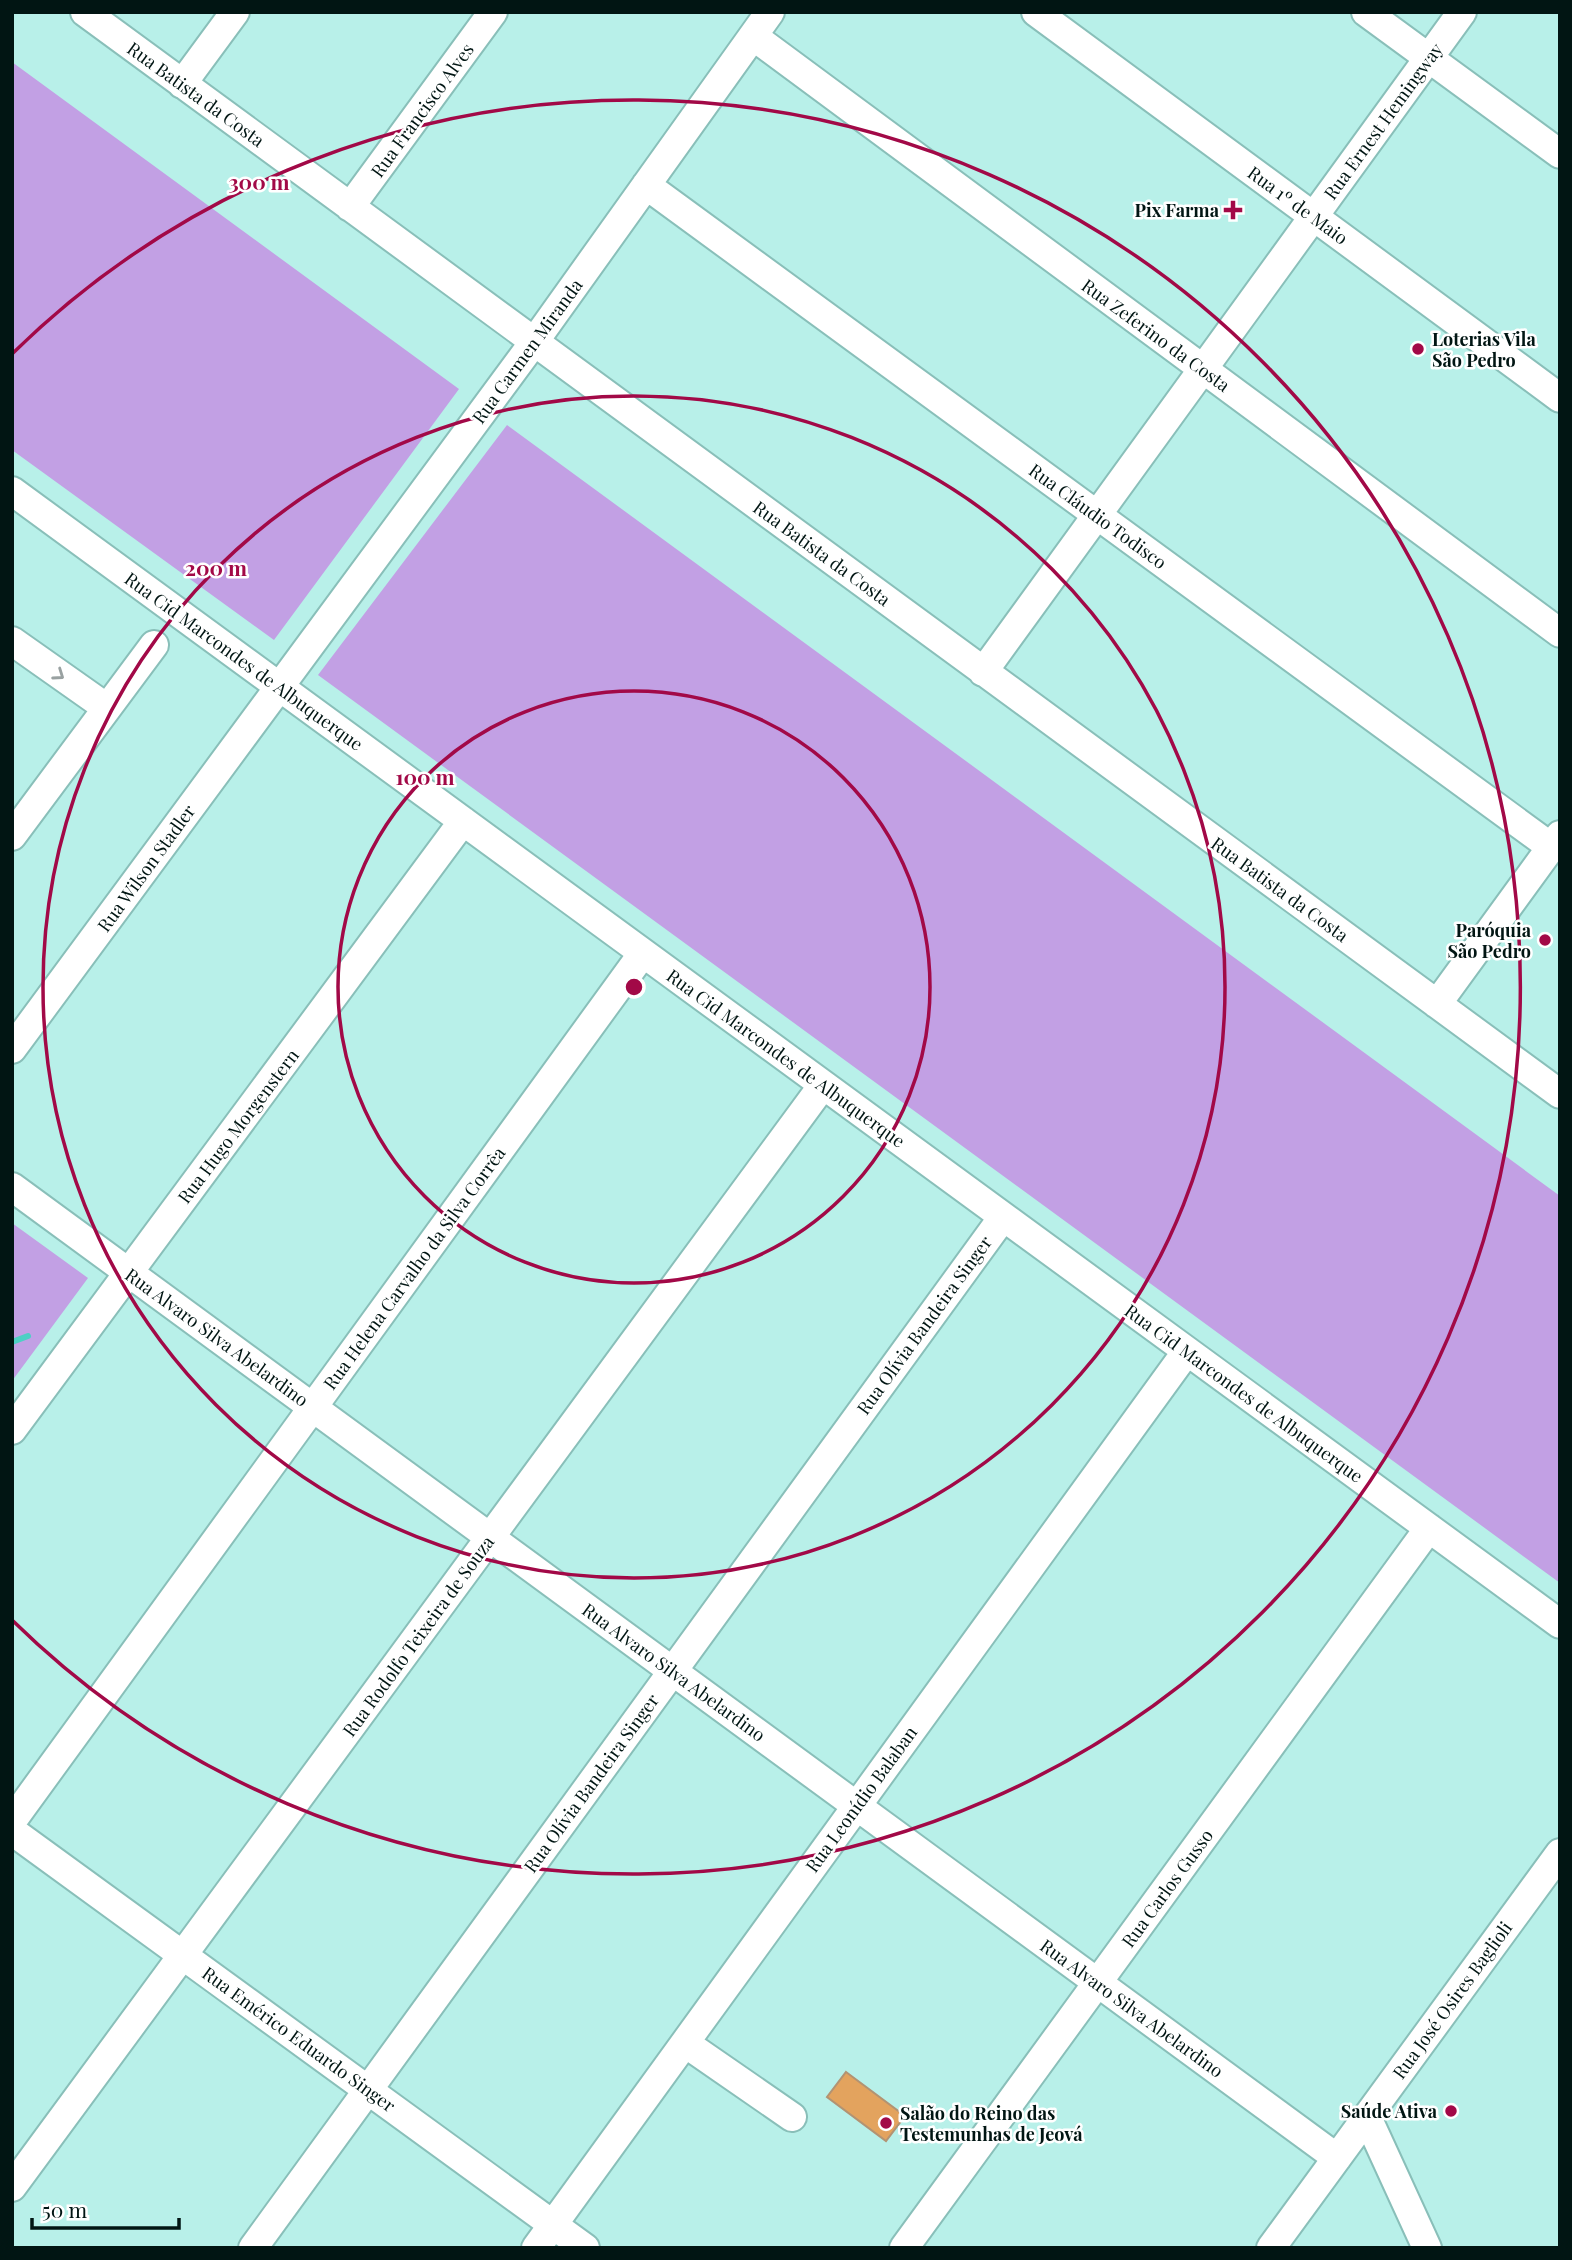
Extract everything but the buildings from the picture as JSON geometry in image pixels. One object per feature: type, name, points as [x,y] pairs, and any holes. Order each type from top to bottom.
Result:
[{"type":"street","name":"Rua Batista da Costa","points":[[85,12],[1560,1094]]},
{"type":"street","points":[[183,84],[235,12]]},
{"type":"street","name":"Rua Francisco Alves","points":[[350,207],[493,12]]},
{"type":"street","name":"Rua Carmen Miranda","points":[[279,687],[534,342],[770,12]]},
{"type":"street","name":"Rua 1º de Maio","points":[[1036,12],[1560,398]]},
{"type":"street","points":[[1366,12],[1560,154]]},
{"type":"street","name":"Rua Ernest Hemingway","points":[[983,671],[1462,12]]},
{"type":"street","name":"Rua Zeferino da Costa","points":[[753,36],[1560,633]]},
{"type":"street","name":"Rua Cláudio Todisco","points":[[646,186],[1097,515],[1555,841]]},
{"type":"street","name":"Rua Cid Marcondes de Albuquerque","points":[[12,491],[1560,1624]]},
{"type":"street","points":[[12,641],[107,708]]},
{"type":"street","points":[[14,831],[154,645]]},
{"type":"street","name":"Rua Wilson Stadler","points":[[12,1049],[279,687]]},
{"type":"street","name":"Rua Hugo Morgenstern","points":[[12,1430],[463,821]]},
{"type":"street","points":[[1437,1004],[1555,841]]},
{"type":"street","name":"Rua Helena Carvalho da Silva Corrêa","points":[[12,1821],[643,953]]},
{"type":"street","name":"Rua Rodolfo Teixeira de Souza","points":[[12,2187],[823,1085]]},
{"type":"street","name":"Rua Alvaro Silva Abelardino","points":[[12,1187],[1337,2158]]},
{"type":"street","name":"Rua Olívia Bandeira Singer","points":[[253,2248],[1003,1217]]},
{"type":"street","name":"Rua Leonídio Balaban","points":[[536,2248],[1186,1351]]},
{"type":"street","name":"Rua Carlos Gusso","points":[[904,2248],[1429,1528]]},
{"type":"street","name":"Rua Emérico Eduardo Singer","points":[[12,1831],[585,2248]]},
{"type":"street","name":"Rua José Osires Baglioli","points":[[1270,2248],[1560,1853]]},
{"type":"street","points":[[685,2043],[792,2117]]},
{"type":"street","points":[[1367,2117],[1427,2248]]},
{"type":"shaded area","points":[[12,62],[459,389],[274,640],[12,450]]},
{"type":"shaded area","points":[[507,425],[1560,1196],[1560,1583],[318,675]]},
{"type":"shaded area","points":[[12,1223],[88,1278],[12,1381]]},
{"type":"waterway","points":[[12,1342],[28,1336]]},
{"type":"place","name":"Pix Farma","points":[[1233,210]]},
{"type":"place","name":"Loterias Vila São Pedro","points":[[1418,349]]},
{"type":"place","name":"Paróquia São Pedro","points":[[1545,940]]},
{"type":"place","name":"Saúde Ativa","points":[[1451,2111]]},
{"type":"place","name":"Salão do Reino das Testemunhas de Jeová","points":[[886,2123]]}]
